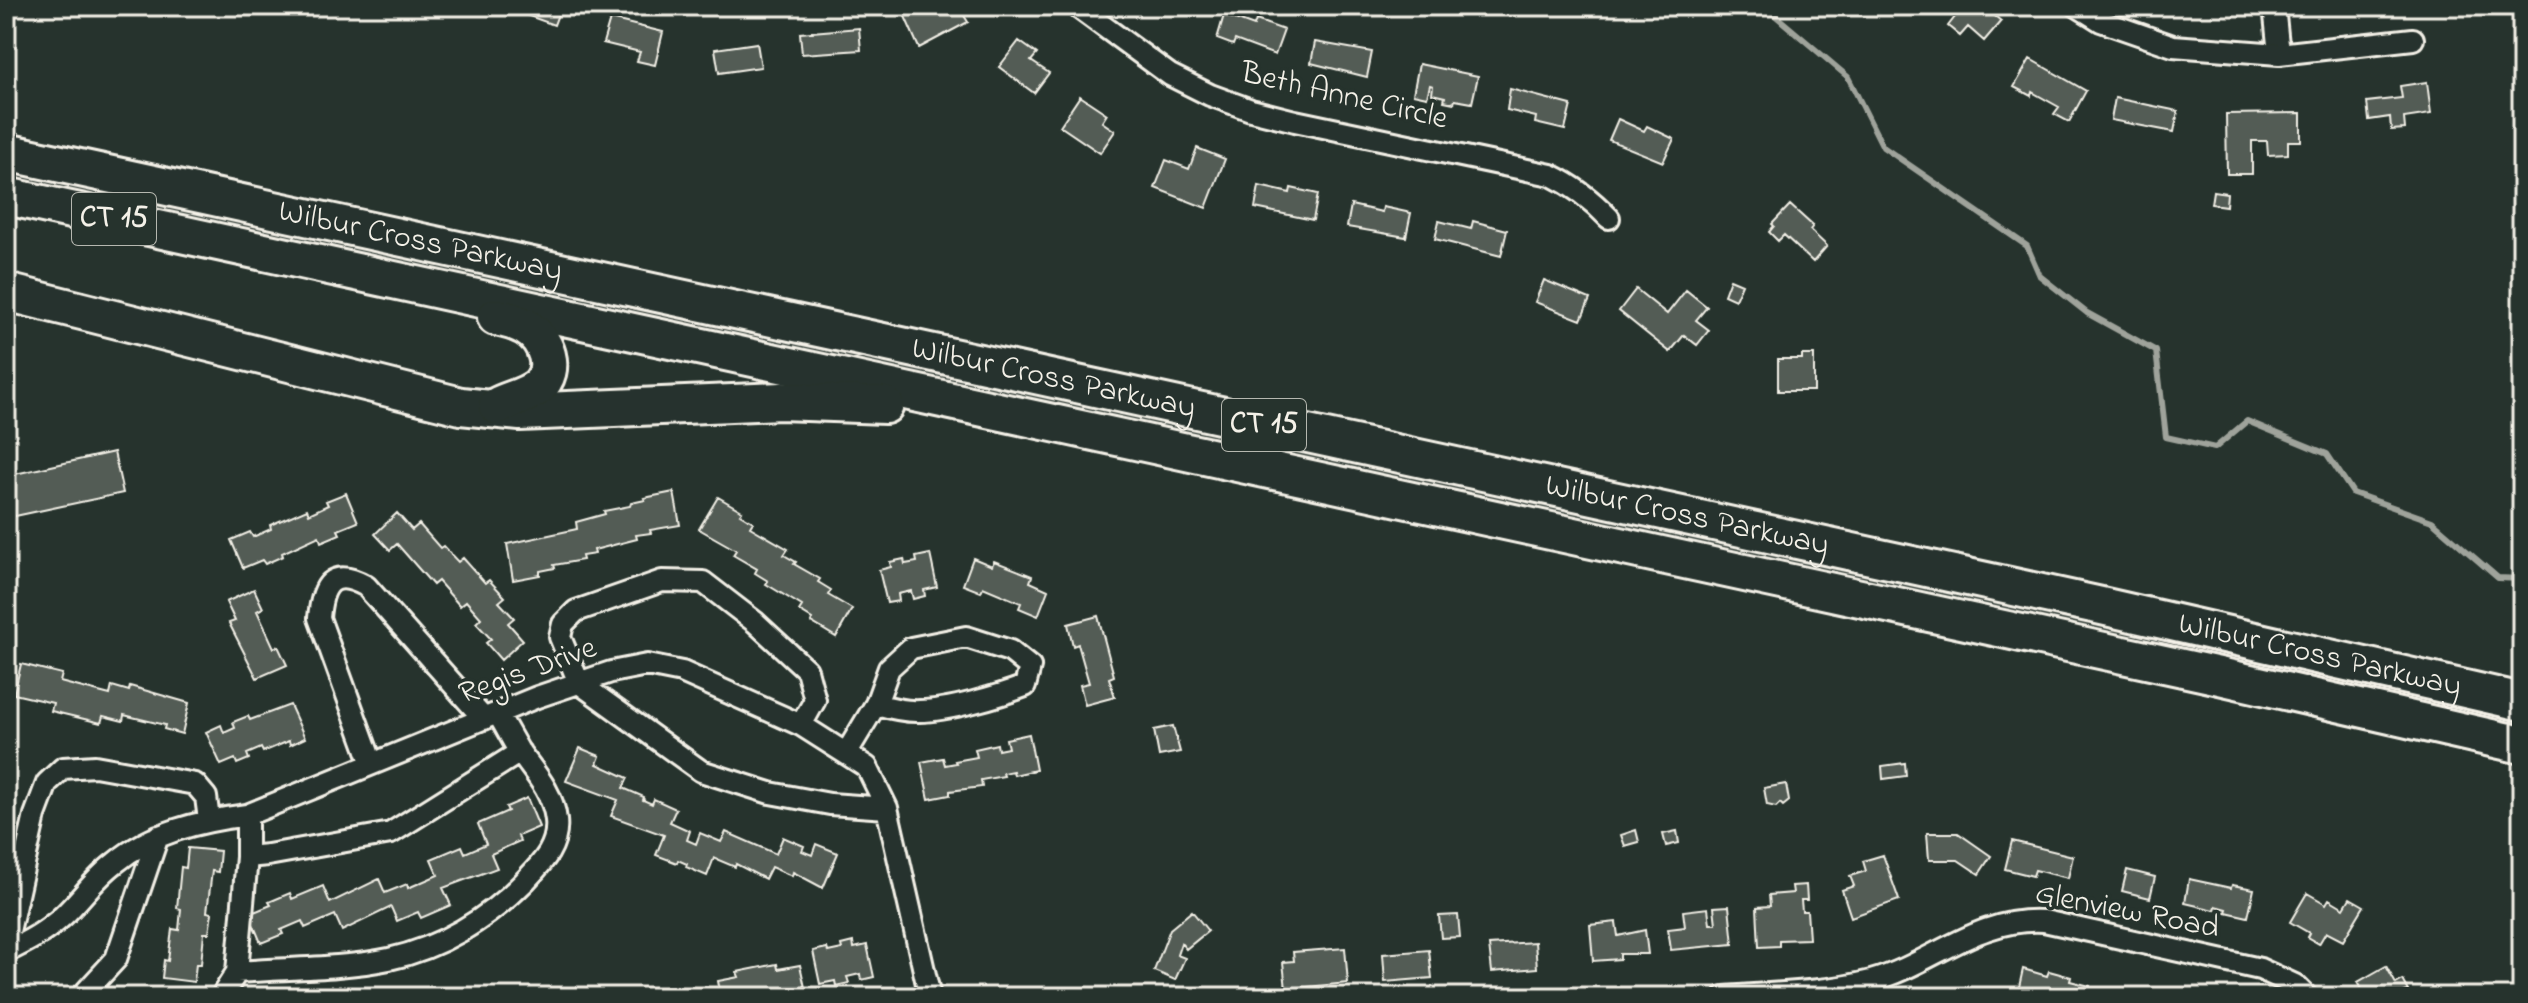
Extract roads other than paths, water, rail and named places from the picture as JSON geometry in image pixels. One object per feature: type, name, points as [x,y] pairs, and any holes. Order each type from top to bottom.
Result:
[{"type":"highway","name":"Wilbur Cross Parkway","points":[[6,152],[2097,605],[2522,702]]},
{"type":"highway","name":"Wilbur Cross Parkway","points":[[6,196],[2215,675],[2522,745]]},
{"type":"highway","points":[[429,288],[467,310],[526,327],[545,347],[548,364],[544,380],[529,393],[494,408]]},
{"type":"highway","points":[[6,292],[439,402],[520,412],[745,401],[819,401],[890,406],[982,423],[1049,422]]},
{"type":"street","name":"Beth Anne Circle","points":[[1076,6],[1157,66],[1210,95],[1295,121],[1551,175],[1573,185],[1592,199],[1609,218]]},
{"type":"street","points":[[2077,6],[2101,21],[2173,46],[2279,54],[2413,39]]},
{"type":"street","points":[[2274,6],[2279,54]]},
{"type":"street","points":[[237,972],[389,959],[441,942],[503,903],[545,860],[555,841],[556,818],[541,780],[520,752],[491,717],[366,586],[350,577],[334,580],[321,593],[319,618],[372,764]]},
{"type":"street","points":[[801,725],[815,700],[807,670],[755,622],[703,582],[662,581],[576,611],[563,624],[560,637],[579,683],[701,771],[770,793],[830,804],[887,808]]},
{"type":"street","points":[[847,752],[876,704],[889,668],[911,648],[966,637],[1010,651],[1030,667],[1025,686],[1001,695],[922,712],[876,704]]},
{"type":"street","name":"Regis Drive","points":[[6,952],[39,936],[65,915],[84,891],[116,861],[158,836],[209,820],[247,815],[537,697],[611,672],[647,665],[682,672],[801,725],[867,767],[887,808],[930,997]]},
{"type":"street","points":[[247,857],[391,833],[520,752]]},
{"type":"street","points":[[6,945],[35,815],[47,783],[63,768],[95,766],[195,784],[206,797],[209,820]]},
{"type":"street","points":[[221,997],[237,972],[247,857],[247,815]]},
{"type":"street","points":[[81,997],[116,959],[158,836]]},
{"type":"street","name":"Glenview Road","points":[[1724,997],[1844,986],[1898,971],[1978,931],[2023,920],[2044,921],[2260,969],[2295,985],[2307,997]]},
{"type":"waterway","points":[[1764,6],[1848,77],[1883,147],[2027,246],[2040,276],[2087,313],[2156,351],[2166,437],[2215,448],[2247,421],[2327,454],[2353,493],[2432,521],[2498,578],[2522,579]]}]
